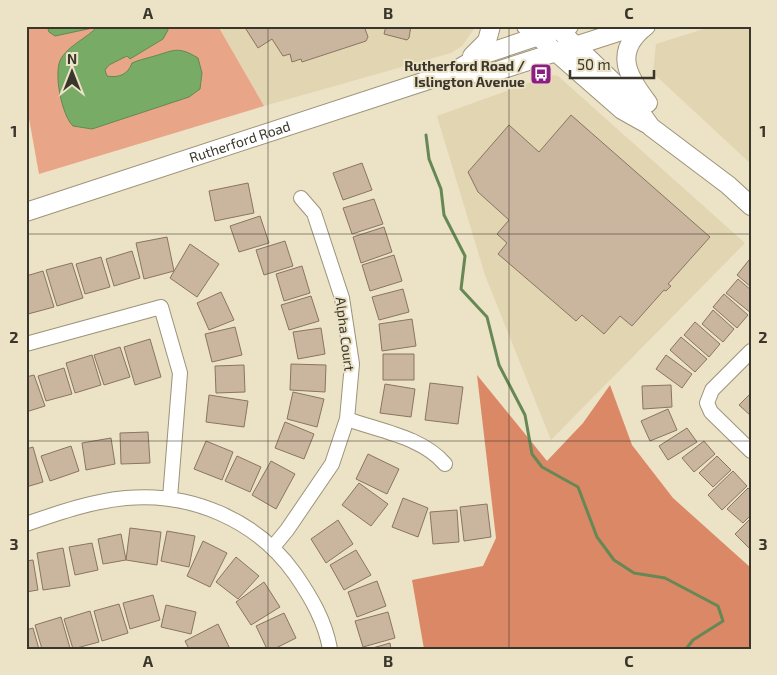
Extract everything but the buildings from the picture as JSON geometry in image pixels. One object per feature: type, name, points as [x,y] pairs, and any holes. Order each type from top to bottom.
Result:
[{"type":"main road","points":[[433,78],[477,53],[487,42],[491,26]]},
{"type":"main road","name":"Rutherford Road","points":[[453,72],[488,74],[637,26]]},
{"type":"main road","points":[[646,26],[636,34],[629,44],[627,66],[634,85],[654,112],[656,131]]},
{"type":"main road","points":[[560,27],[574,46],[631,99],[656,131]]},
{"type":"main road","name":"Rutherford Road","points":[[26,212],[453,72],[482,55],[532,31],[560,27]]},
{"type":"main road","points":[[532,31],[622,110],[656,131],[728,185],[751,206]]},
{"type":"street","name":"Alpha Court","points":[[272,547],[288,530],[332,464],[347,420],[352,364],[342,298],[314,212],[301,198]]},
{"type":"street","points":[[26,344],[161,307],[180,373],[170,498]]},
{"type":"street","points":[[751,350],[712,390],[707,403],[711,412],[751,452]]},
{"type":"street","points":[[347,420],[423,446],[435,453],[445,464]]},
{"type":"street","points":[[26,524],[110,500],[127,498],[170,498],[220,514],[244,524],[286,561],[306,590],[327,629],[330,649]]},
{"type":"shaded area","points":[[26,26],[218,26],[264,106],[39,174],[26,102]]},
{"type":"shaded area","points":[[47,26],[167,26],[168,30],[163,39],[130,59],[127,56],[109,65],[105,70],[107,76],[122,75],[132,63],[170,51],[180,50],[198,58],[202,73],[200,89],[189,97],[92,129],[73,126],[65,113],[62,103],[58,82],[59,63],[70,48],[97,27],[55,36],[49,32]]},
{"type":"shaded area","points":[[218,26],[476,26],[462,46],[451,53],[264,106]]},
{"type":"shaded area","points":[[713,26],[751,26],[751,164],[653,73],[656,44]]},
{"type":"shaded area","points":[[551,75],[558,76],[745,243],[551,440],[485,275],[437,116]]},
{"type":"shaded area","points":[[477,375],[547,461],[583,423],[610,385],[632,445],[673,498],[751,568],[751,649],[424,649],[412,580],[483,566],[496,538]]},
{"type":"waterway","points":[[426,135],[429,159],[441,189],[444,215],[465,256],[461,289],[487,317],[499,365],[525,415],[532,454],[542,467],[578,487],[597,537],[614,560],[634,573],[665,578],[718,606],[723,621],[693,640],[686,649]]},
{"type":"place","name":"Rutherford Road / Islington Avenue","points":[[541,74]]}]
